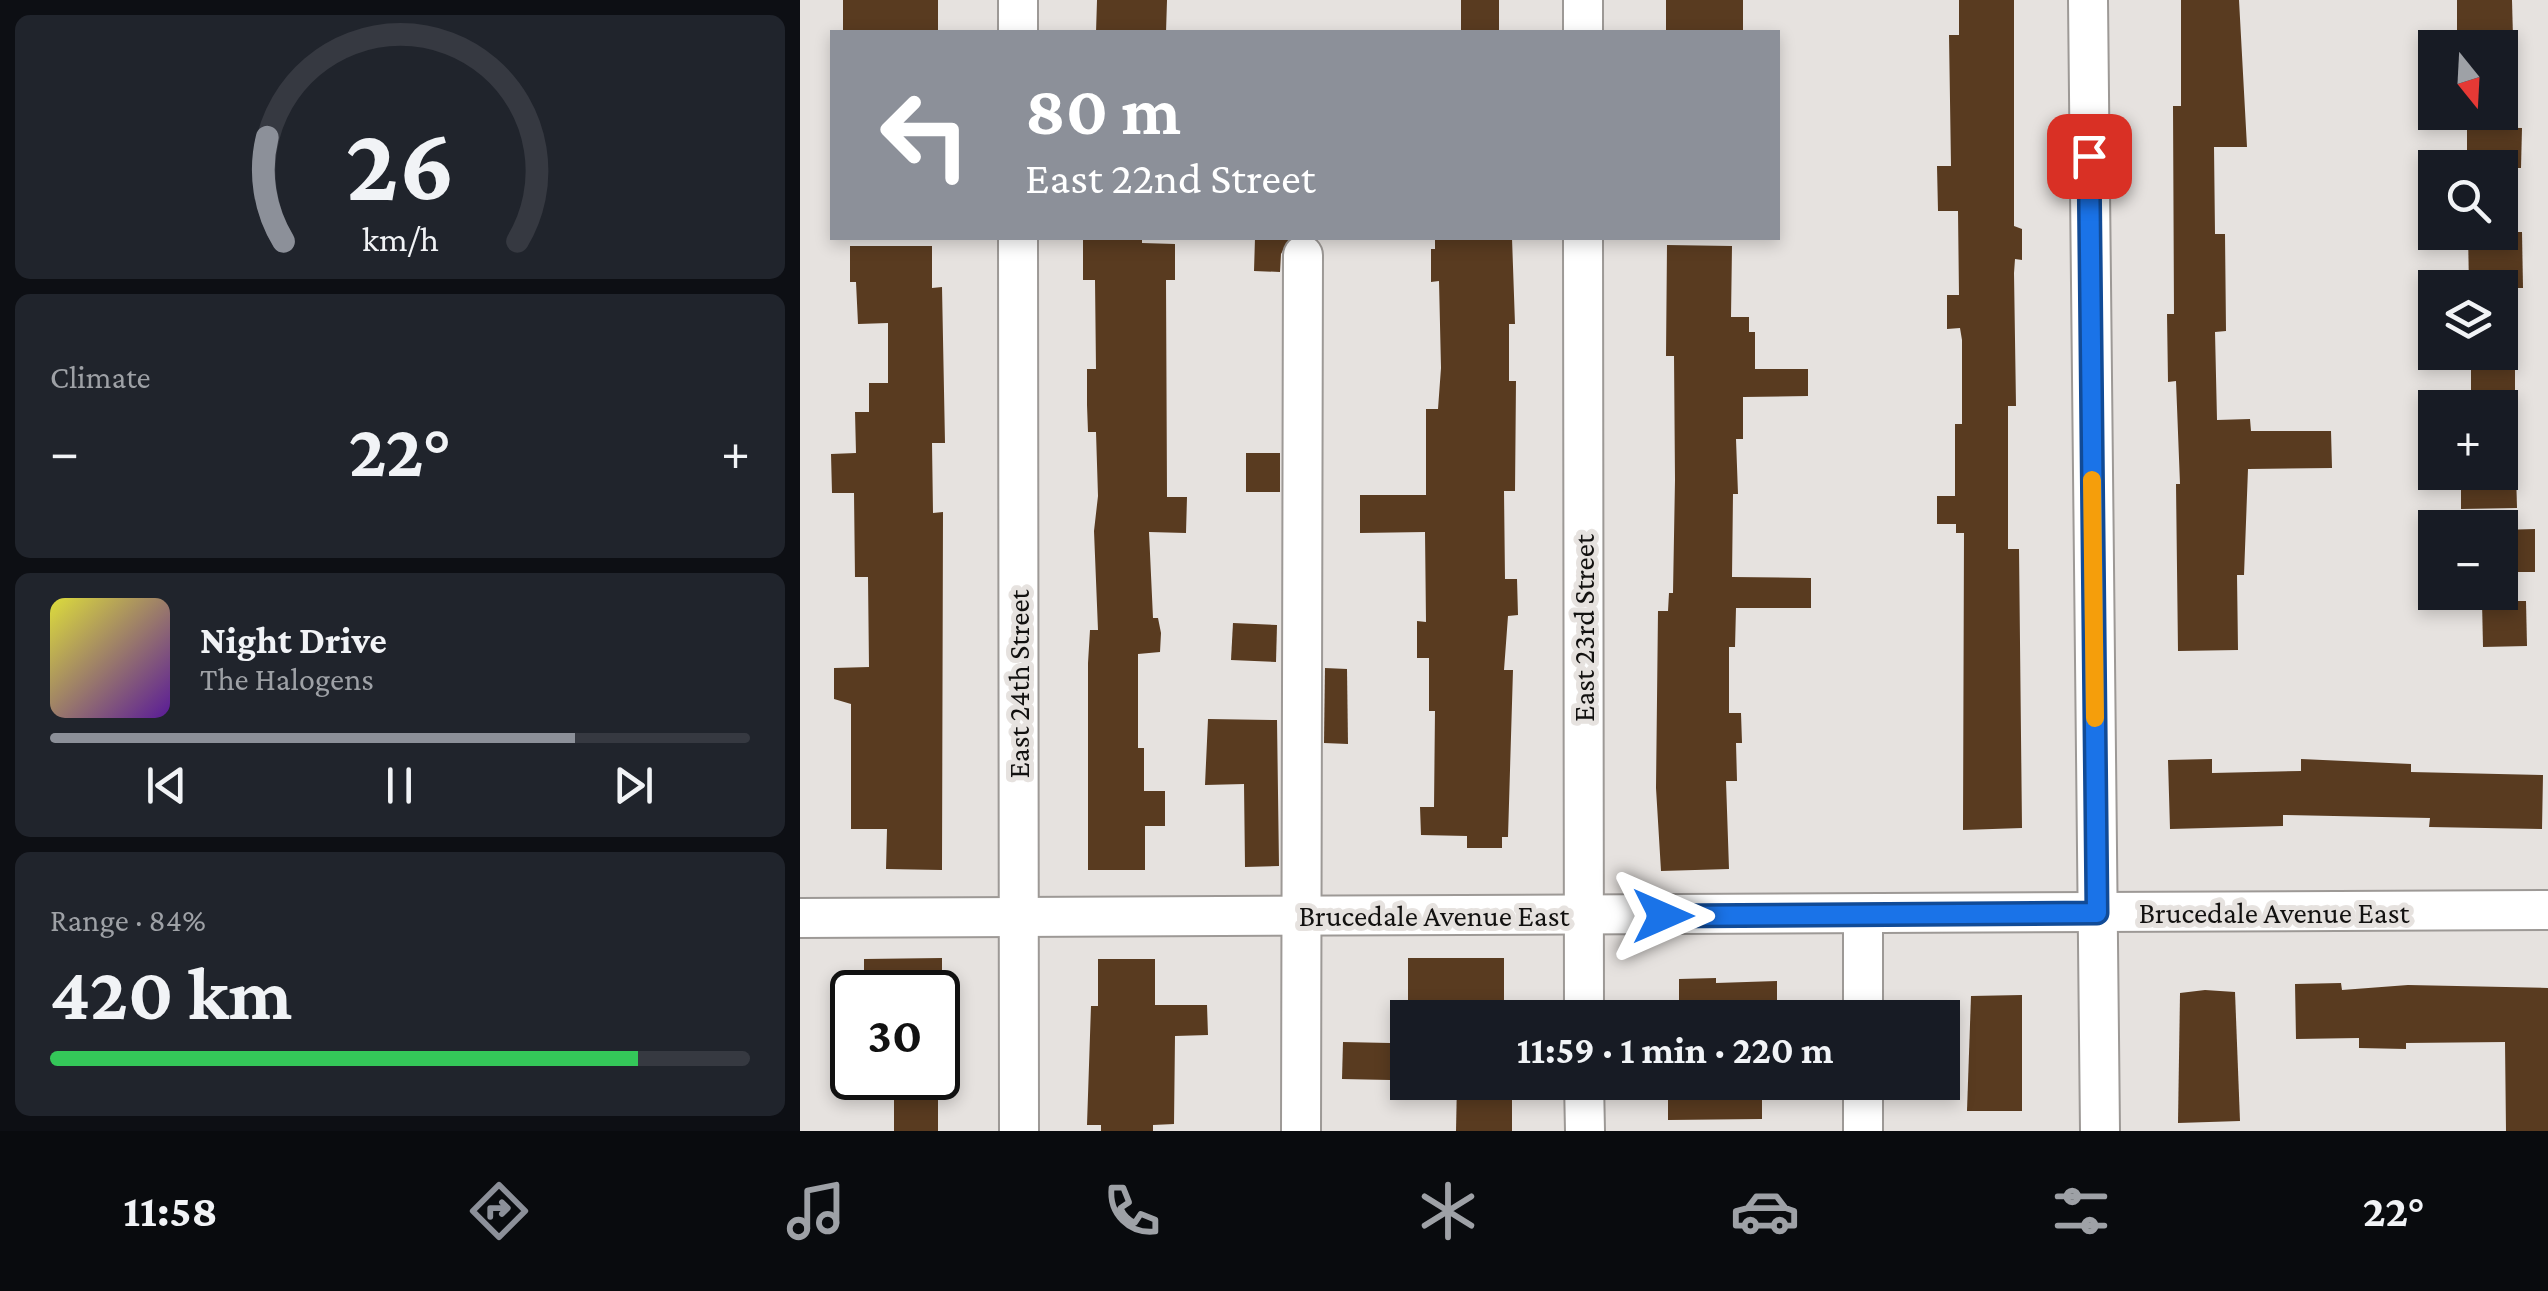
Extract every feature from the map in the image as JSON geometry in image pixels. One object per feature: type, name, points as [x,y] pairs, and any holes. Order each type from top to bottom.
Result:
[{"type":"street","points":[[1018,0],[1018,30]]},
{"type":"street","points":[[1583,0],[1583,30]]},
{"type":"street","points":[[2088,0],[2100,1131]]},
{"type":"street","name":"East 24th Street","points":[[1018,240],[1019,1131]]},
{"type":"street","name":"East 23rd Street","points":[[1583,240],[1584,1000]]},
{"type":"street","points":[[1301,1131],[1303,255]]},
{"type":"street","name":"Brucedale Avenue East","points":[[800,918],[2548,910]]},
{"type":"street","points":[[1863,914],[1863,1000]]},
{"type":"street","points":[[1584,1100],[1585,1131]]},
{"type":"street","points":[[1863,1100],[1863,1131]]},
{"type":"building","points":[[843,0],[938,0],[938,30],[843,30]]},
{"type":"building","points":[[1097,0],[1167,0],[1166,30],[1096,30]]},
{"type":"building","points":[[1461,0],[1499,0],[1499,30],[1461,30]]},
{"type":"building","points":[[1666,0],[1743,0],[1743,30],[1666,30]]},
{"type":"building","points":[[1959,0],[2014,0],[2014,226],[2022,229],[2022,260],[2015,259],[2014,273],[2016,406],[2008,406],[2008,549],[2019,549],[2022,828],[1963,830],[1964,533],[1956,533],[1956,524],[1937,524],[1937,496],[1955,496],[1955,424],[1962,424],[1962,340],[1960,328],[1947,329],[1947,295],[1959,295],[1958,211],[1938,211],[1937,166],[1951,166],[1949,35],[1959,35]]},
{"type":"building","points":[[2181,0],[2239,0],[2247,147],[2214,147],[2215,234],[2225,234],[2226,331],[2215,332],[2217,420],[2250,419],[2251,431],[2331,431],[2332,468],[2248,469],[2244,575],[2237,575],[2238,650],[2178,651],[2176,484],[2180,484],[2176,381],[2168,382],[2167,314],[2174,314],[2173,106],[2181,106]]},
{"type":"building","points":[[2457,0],[2512,0],[2513,30],[2457,30]]},
{"type":"building","points":[[2522,128],[2521,168],[2518,150],[2467,150],[2467,130]]},
{"type":"building","points":[[2518,232],[2522,232],[2523,288],[2518,288],[2518,270],[2469,270],[2468,250],[2518,250]]},
{"type":"building","points":[[1083,240],[1175,244],[1175,280],[1166,280],[1167,497],[1187,497],[1186,533],[1149,532],[1153,618],[1158,618],[1161,633],[1160,652],[1138,654],[1138,748],[1144,748],[1144,791],[1165,791],[1165,826],[1145,826],[1145,870],[1088,870],[1088,663],[1090,630],[1098,630],[1094,531],[1098,496],[1096,432],[1088,432],[1087,405],[1087,369],[1096,369],[1095,280],[1083,280]]},
{"type":"building","points":[[1255,240],[1289,240],[1281,254],[1280,272],[1254,271]]},
{"type":"building","points":[[1435,240],[1512,240],[1515,324],[1509,324],[1509,381],[1516,381],[1515,491],[1504,491],[1505,579],[1517,579],[1518,615],[1508,616],[1504,670],[1513,670],[1508,837],[1502,837],[1502,848],[1467,848],[1467,836],[1421,835],[1420,807],[1434,807],[1435,711],[1429,711],[1429,658],[1417,658],[1417,621],[1426,622],[1425,532],[1360,533],[1360,495],[1426,495],[1426,409],[1438,409],[1441,368],[1439,281],[1431,282],[1431,249],[1435,249]]},
{"type":"building","points":[[1667,245],[1732,246],[1731,317],[1749,317],[1749,332],[1755,332],[1755,369],[1808,369],[1808,396],[1743,397],[1743,439],[1736,439],[1738,494],[1733,494],[1732,577],[1811,578],[1811,608],[1736,608],[1735,647],[1729,647],[1729,713],[1741,713],[1742,743],[1736,743],[1737,781],[1726,781],[1729,869],[1661,871],[1656,788],[1658,611],[1668,611],[1669,593],[1673,593],[1675,480],[1674,356],[1666,356]]},
{"type":"building","points":[[850,246],[932,246],[932,288],[942,287],[945,443],[932,443],[933,513],[943,512],[942,870],[886,869],[887,829],[851,829],[851,704],[834,699],[834,668],[869,667],[868,577],[855,577],[854,493],[832,493],[831,454],[856,453],[855,412],[869,412],[869,383],[888,383],[888,323],[858,324],[856,282],[850,282]]},
{"type":"building","points":[[2471,370],[2515,370],[2515,390],[2471,390]]},
{"type":"building","points":[[1246,453],[1280,453],[1280,492],[1246,492]]},
{"type":"building","points":[[2461,490],[2516,490],[2517,508],[2461,509]]},
{"type":"building","points":[[2518,529],[2535,529],[2535,572],[2518,572]]},
{"type":"building","points":[[2518,601],[2526,601],[2527,646],[2483,647],[2482,610],[2518,610]]},
{"type":"building","points":[[1233,623],[1277,625],[1276,662],[1231,660]]},
{"type":"building","points":[[1325,668],[1347,669],[1348,744],[1324,743]]},
{"type":"building","points":[[1208,719],[1277,720],[1279,866],[1245,867],[1244,784],[1205,785]]},
{"type":"building","points":[[2212,759],[2212,773],[2301,771],[2301,759],[2411,764],[2411,772],[2543,775],[2542,829],[2429,827],[2430,818],[2283,815],[2283,826],[2170,829],[2168,760]]},
{"type":"building","points":[[942,958],[942,970],[864,970],[864,959]]},
{"type":"building","points":[[1408,958],[1504,958],[1504,1000],[1408,1000]]},
{"type":"building","points":[[1098,959],[1155,959],[1155,1005],[1207,1005],[1208,1035],[1175,1036],[1174,1124],[1153,1125],[1153,1131],[1101,1131],[1101,1125],[1087,1125],[1091,1006],[1098,1006]]},
{"type":"building","points":[[1716,978],[1716,983],[1777,981],[1777,1000],[1679,1000],[1679,979]]},
{"type":"building","points":[[2341,983],[2342,990],[2408,985],[2548,988],[2548,1131],[2506,1131],[2505,1042],[2406,1043],[2406,1049],[2359,1048],[2359,1038],[2296,1039],[2295,984]]},
{"type":"building","points":[[2235,992],[2240,1121],[2178,1123],[2180,993]]},
{"type":"building","points":[[2022,995],[2022,1111],[1967,1111],[1971,996]]},
{"type":"building","points":[[1343,1042],[1390,1043],[1390,1080],[1342,1079]]},
{"type":"building","points":[[894,1100],[938,1100],[938,1131],[894,1131]]},
{"type":"building","points":[[1457,1100],[1512,1100],[1512,1131],[1456,1131]]},
{"type":"building","points":[[1668,1100],[1762,1100],[1762,1119],[1668,1120]]},
{"type":"slow traffic","points":[[2092,480],[2095,718]]},
{"type":"route","points":[[1663,916],[2097,913],[2089,156]]}]
